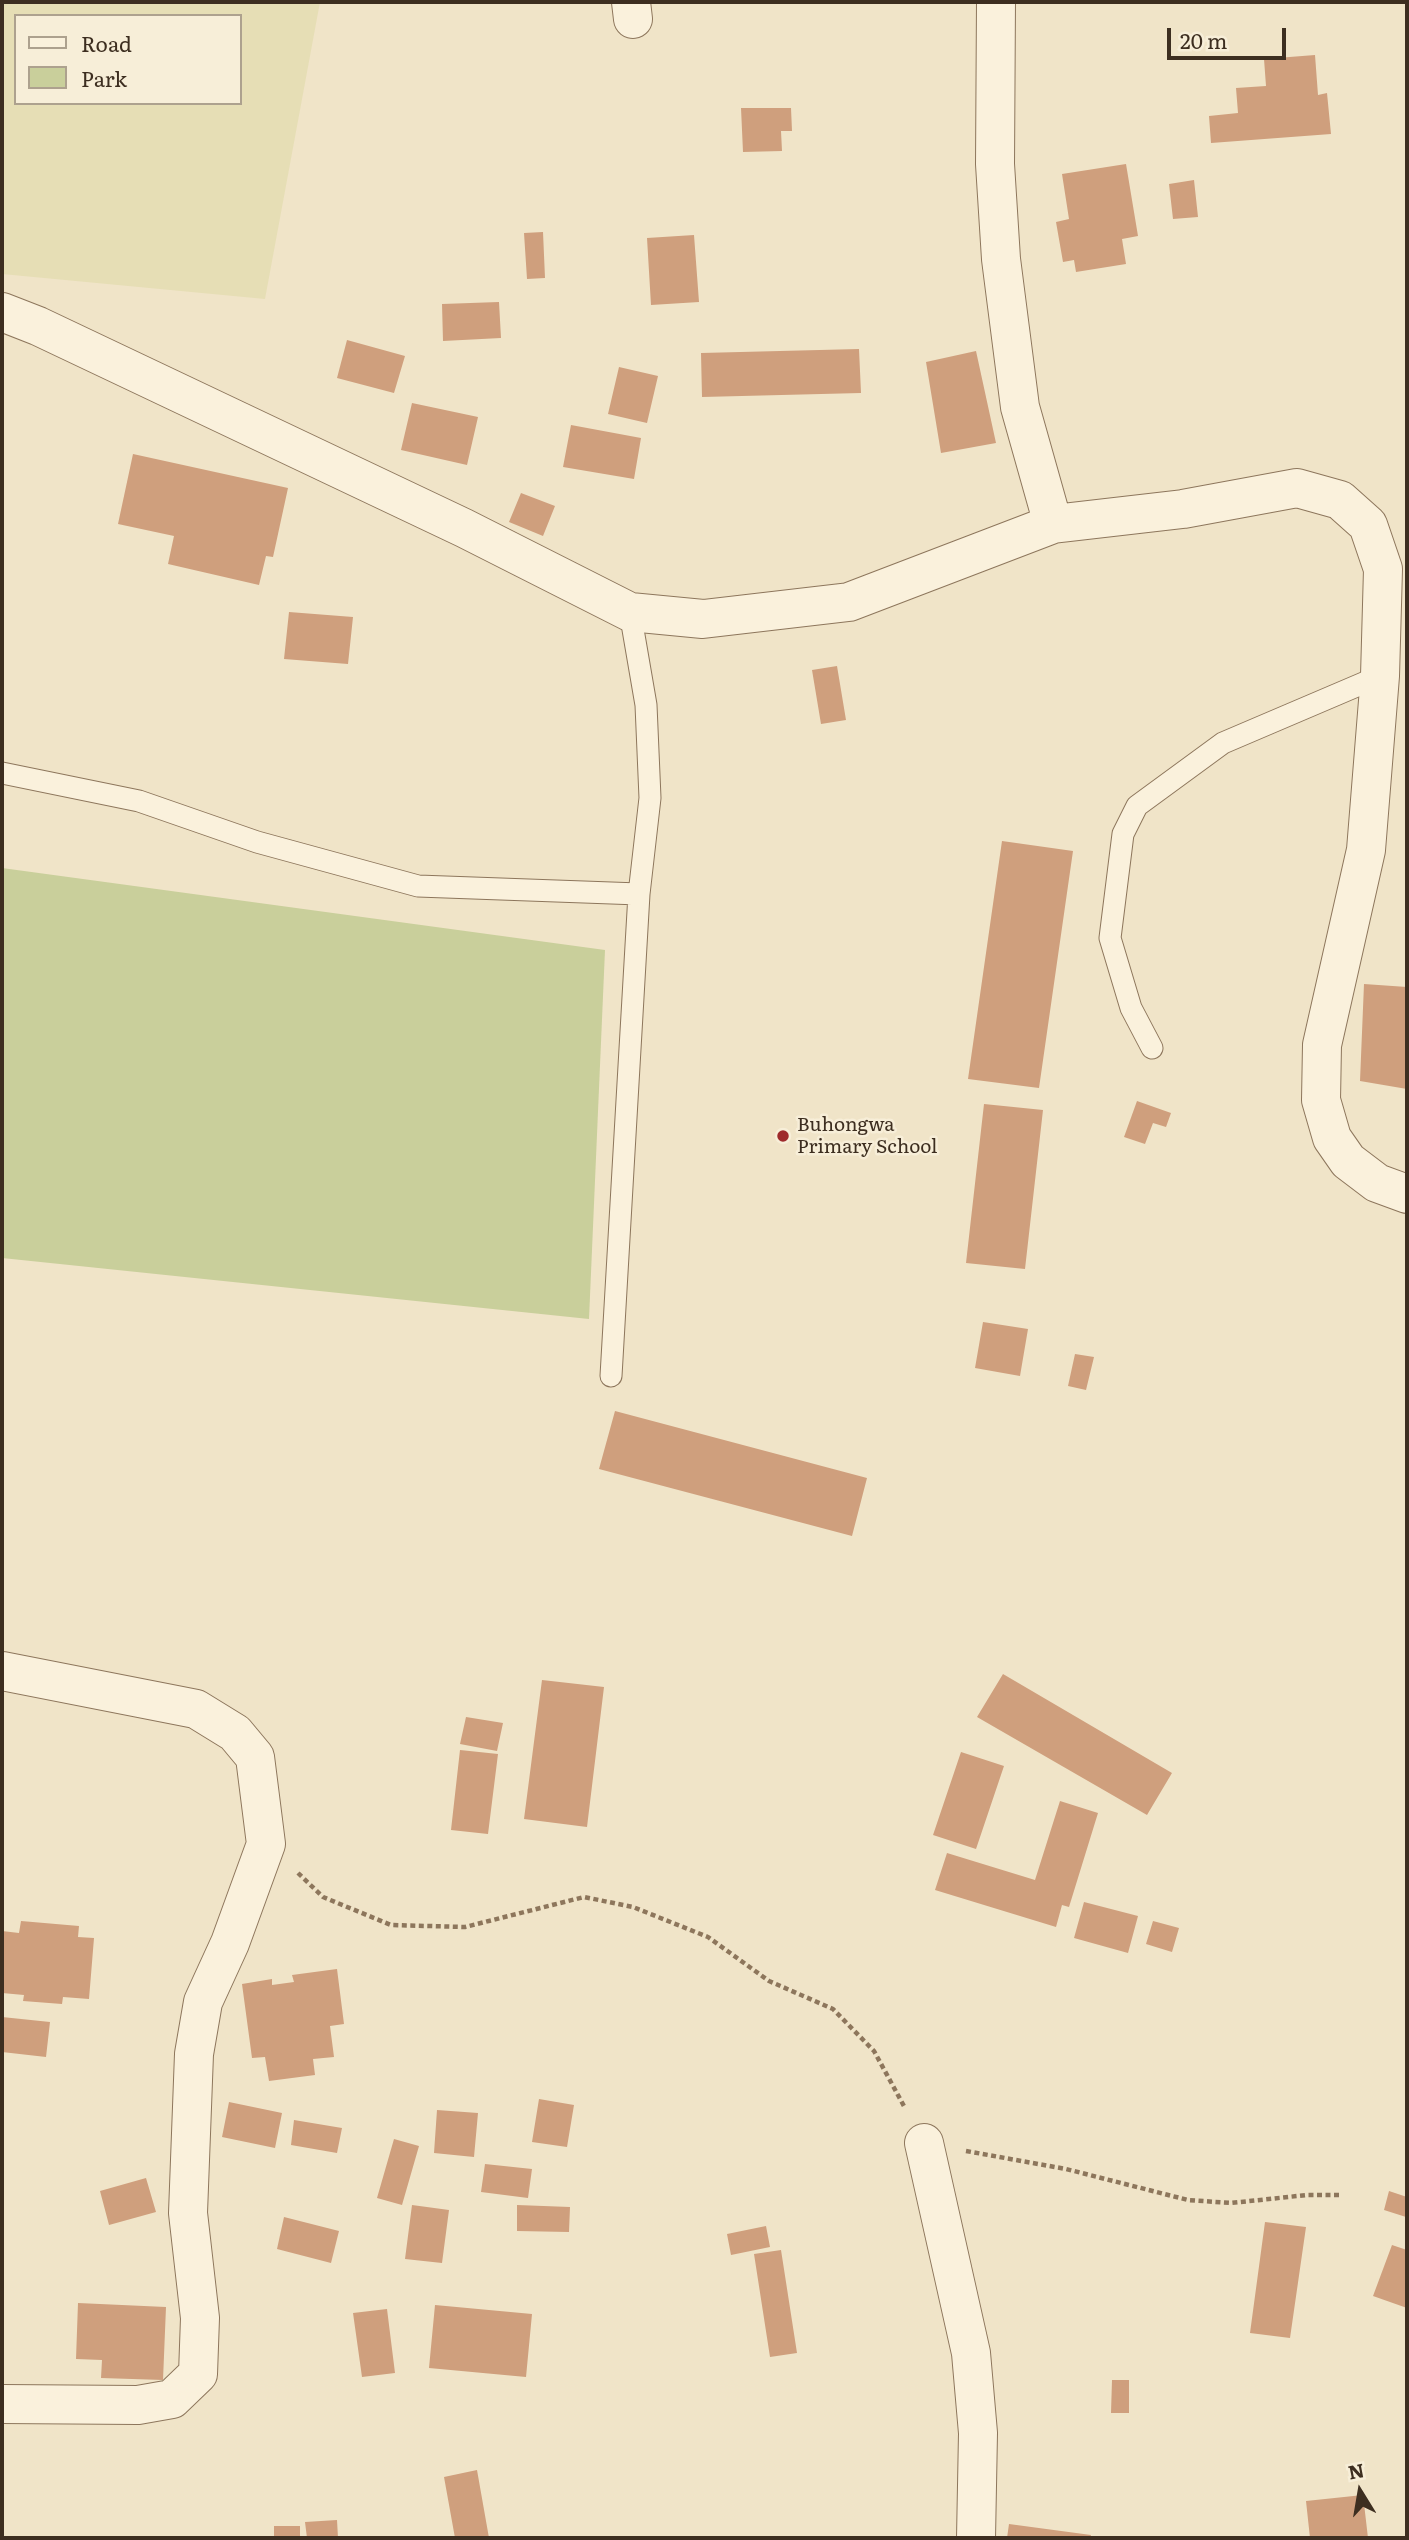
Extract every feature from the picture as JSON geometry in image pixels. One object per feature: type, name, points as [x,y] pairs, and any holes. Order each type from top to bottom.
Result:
[{"type":"street","points":[[996,2],[995,164],[1001,259],[1020,407],[1053,524]]},
{"type":"street","points":[[2,312],[38,326],[452,522],[630,612],[703,619],[849,602],[1053,524],[1183,509],[1297,488],[1340,500],[1368,525],[1383,569],[1380,676],[1366,850],[1322,1045],[1321,1100],[1332,1138],[1348,1161],[1377,1183],[1407,1194]]},
{"type":"street","points":[[2,1671],[196,1709],[235,1733],[256,1758],[266,1844],[230,1943],[203,2002],[194,2054],[188,2213],[200,2318],[198,2374],[172,2399],[138,2405],[2,2404]]},
{"type":"street","points":[[924,2143],[971,2353],[978,2433],[976,2538]]},
{"type":"lane","points":[[611,1376],[639,894],[650,798],[646,705],[630,612]]},
{"type":"lane","points":[[1152,1048],[1130,1008],[1110,938],[1124,834],[1137,806],[1223,743],[1380,676]]},
{"type":"lane","points":[[2,773],[139,801],[257,842],[418,886],[639,894]]},
{"type":"path","points":[[266,1844],[323,1897],[391,1925],[465,1927],[584,1897],[633,1907],[708,1937],[769,1982],[833,2009],[874,2051],[924,2143],[1066,2169],[1188,2200],[1231,2203],[1307,2195],[1341,2195]]},
{"type":"shaded area","points":[[2,2],[320,2],[265,299],[2,274]]},
{"type":"green space","points":[[2,868],[605,950],[589,1319],[2,1258]]},
{"type":"building","points":[[1315,55],[1318,95],[1327,93],[1331,134],[1211,143],[1209,116],[1238,113],[1236,88],[1266,86],[1264,59]]},
{"type":"building","points":[[741,108],[791,108],[792,131],[781,131],[782,151],[743,152]]},
{"type":"building","points":[[1126,164],[1138,236],[1122,239],[1126,264],[1076,272],[1074,260],[1063,262],[1056,222],[1069,219],[1062,174]]},
{"type":"building","points":[[1194,180],[1198,217],[1173,219],[1169,184]]},
{"type":"building","points":[[543,232],[545,278],[527,279],[524,233]]},
{"type":"building","points":[[694,235],[699,302],[651,305],[647,238]]},
{"type":"building","points":[[499,302],[501,338],[443,341],[442,304]]},
{"type":"building","points":[[347,340],[405,356],[394,393],[337,378]]},
{"type":"building","points":[[859,349],[861,393],[702,397],[701,353]]},
{"type":"building","points":[[976,351],[996,443],[941,453],[926,362]]},
{"type":"building","points":[[619,367],[658,376],[647,423],[608,414]]},
{"type":"building","points":[[412,403],[478,417],[467,465],[401,450]]},
{"type":"building","points":[[571,425],[641,438],[634,479],[563,467]]},
{"type":"building","points":[[133,454],[288,488],[273,557],[266,556],[259,585],[168,564],[174,536],[118,524]]},
{"type":"building","points":[[521,493],[555,506],[543,536],[509,522]]},
{"type":"building","points":[[289,612],[353,617],[348,664],[284,659]]},
{"type":"building","points":[[837,666],[846,720],[821,724],[812,670]]},
{"type":"building","points":[[1002,841],[1073,851],[1039,1088],[968,1079]]},
{"type":"building","points":[[1364,984],[1407,987],[1407,1089],[1360,1081]]},
{"type":"building","points":[[1137,1101],[1171,1113],[1166,1127],[1153,1123],[1145,1144],[1124,1137]]},
{"type":"building","points":[[984,1104],[1043,1110],[1025,1269],[966,1263]]},
{"type":"building","points":[[983,1322],[1028,1329],[1020,1376],[975,1368]]},
{"type":"building","points":[[1075,1354],[1094,1357],[1086,1390],[1068,1386]]},
{"type":"building","points":[[615,1411],[867,1478],[852,1536],[599,1469]]},
{"type":"building","points":[[1003,1674],[1172,1773],[1147,1815],[977,1717]]},
{"type":"building","points":[[542,1680],[604,1687],[587,1827],[524,1819]]},
{"type":"building","points":[[466,1717],[503,1723],[497,1751],[460,1744]]},
{"type":"building","points":[[460,1750],[498,1754],[488,1834],[451,1830]]},
{"type":"building","points":[[961,1752],[1004,1766],[976,1849],[933,1835]]},
{"type":"building","points":[[1060,1801],[1098,1813],[1069,1907],[1062,1905],[1056,1927],[935,1890],[947,1853],[1035,1880]]},
{"type":"building","points":[[1084,1902],[1138,1916],[1128,1953],[1074,1938]]},
{"type":"building","points":[[21,1921],[79,1926],[78,1937],[94,1938],[89,1999],[63,1997],[62,2004],[23,2001],[24,1995],[2,1993],[2,1931],[19,1933]]},
{"type":"building","points":[[1153,1921],[1179,1928],[1172,1952],[1146,1944]]},
{"type":"building","points":[[337,1969],[344,2024],[330,2026],[334,2057],[313,2059],[315,2075],[269,2081],[265,2057],[252,2058],[242,1984],[272,1979],[272,1985],[294,1982],[292,1975]]},
{"type":"building","points":[[2,2017],[50,2022],[46,2057],[2,2052]]},
{"type":"building","points":[[539,2099],[574,2105],[567,2147],[532,2142]]},
{"type":"building","points":[[229,2102],[282,2113],[275,2148],[222,2137]]},
{"type":"building","points":[[437,2110],[478,2113],[474,2157],[434,2153]]},
{"type":"building","points":[[294,2120],[342,2128],[337,2153],[291,2145]]},
{"type":"building","points":[[394,2139],[419,2146],[402,2205],[377,2198]]},
{"type":"building","points":[[485,2164],[532,2169],[528,2198],[481,2192]]},
{"type":"building","points":[[146,2178],[156,2212],[109,2225],[100,2191]]},
{"type":"building","points":[[1389,2191],[1407,2197],[1406,2217],[1384,2210]]},
{"type":"building","points":[[412,2205],[449,2210],[442,2263],[405,2259]]},
{"type":"building","points":[[517,2205],[570,2207],[569,2232],[517,2231]]},
{"type":"building","points":[[284,2217],[339,2231],[331,2263],[277,2249]]},
{"type":"building","points":[[1265,2222],[1306,2227],[1290,2338],[1250,2333]]},
{"type":"building","points":[[766,2226],[770,2247],[731,2255],[727,2234]]},
{"type":"building","points":[[1392,2245],[1407,2250],[1407,2308],[1373,2296]]},
{"type":"building","points":[[781,2250],[797,2353],[770,2357],[754,2254]]},
{"type":"building","points":[[78,2303],[166,2307],[163,2380],[101,2378],[102,2360],[76,2359]]},
{"type":"building","points":[[435,2305],[532,2314],[526,2377],[429,2368]]},
{"type":"building","points":[[387,2309],[395,2373],[362,2377],[353,2313]]},
{"type":"building","points":[[1112,2380],[1129,2380],[1129,2413],[1111,2413]]},
{"type":"building","points":[[477,2470],[489,2538],[455,2538],[444,2477]]},
{"type":"building","points":[[1363,2495],[1368,2538],[1310,2538],[1306,2501]]},
{"type":"building","points":[[337,2520],[338,2538],[307,2538],[305,2522]]},
{"type":"building","points":[[1009,2524],[1091,2535],[1090,2538],[1007,2538]]},
{"type":"building","points":[[274,2526],[300,2526],[300,2538],[274,2538]]},
{"type":"place","name":"Buhongwa Primary School","points":[[783,1136]]}]
